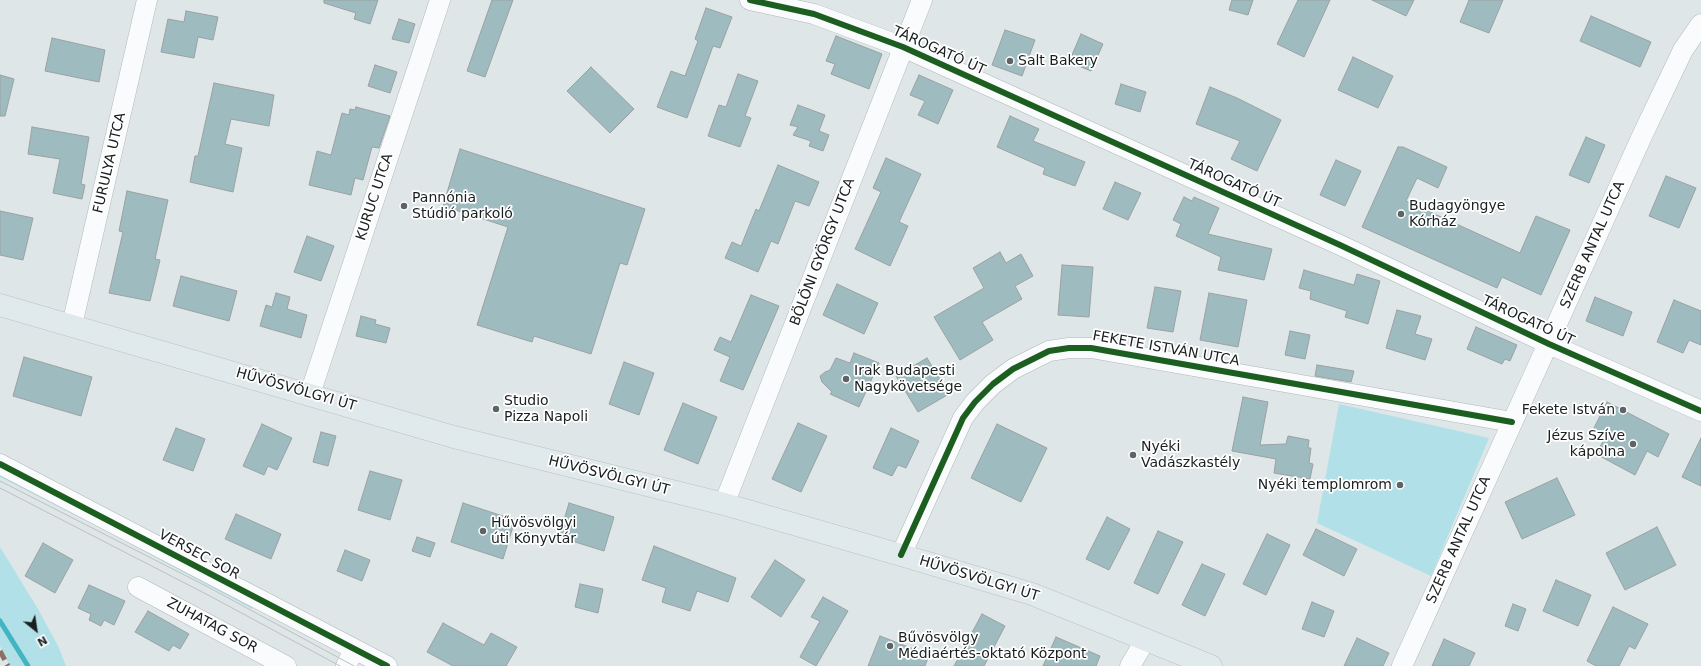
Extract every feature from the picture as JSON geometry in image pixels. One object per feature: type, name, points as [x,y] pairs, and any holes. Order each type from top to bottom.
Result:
[{"type":"main road","name":"HŰVÖSVÖLGYI ÚT","points":[[0,305],[454,437],[724,504],[902,555],[1032,594],[1146,638],[1211,666]]},
{"type":"street","name":"FURULYA UTCA","points":[[72,325],[147,0]]},
{"type":"street","name":"KURUC UTCA","points":[[310,394],[440,0]]},
{"type":"street","name":"TÁROGATÓ ÚT","points":[[750,0],[814,14],[903,47],[1340,245],[1549,344],[1701,411]]},
{"type":"street","name":"BÖLÖNI GYÖRGY UTCA","points":[[724,504],[922,0]]},
{"type":"street","name":"SZERB ANTAL UTCA","points":[[1402,666],[1683,50],[1701,24]]},
{"type":"street","name":"FEKETE ISTVÁN UTCA","points":[[902,555],[963,418],[975,402],[998,380],[1030,359],[1049,351],[1069,348],[1091,348],[1512,422]]},
{"type":"street","name":"VERSEC SOR","points":[[0,464],[350,658],[387,666]]},
{"type":"street","name":"ZUHATAG SOR","points":[[138,587],[286,666]]},
{"type":"street","points":[[1130,666],[1146,638]]},
{"type":"shaded area","points":[[1339,404],[1489,438],[1431,576],[1317,523]]},
{"type":"shaded area","points":[[0,472],[254,604],[252,609],[106,531],[0,477]]},
{"type":"shaded area","points":[[0,547],[38,609],[59,648],[66,666],[10,666],[0,646]]},
{"type":"building","points":[[324,0],[378,0],[370,24],[354,19],[356,13],[324,3]]},
{"type":"building","points":[[492,0],[513,0],[485,77],[467,71]]},
{"type":"building","points":[[1232,0],[1253,0],[1248,15],[1229,10]]},
{"type":"building","points":[[1298,0],[1330,0],[1304,57],[1277,44]]},
{"type":"building","points":[[1372,0],[1414,0],[1406,16]]},
{"type":"building","points":[[1469,0],[1503,0],[1489,33],[1460,22]]},
{"type":"building","points":[[706,8],[732,17],[720,48],[713,46],[687,118],[657,107],[671,71],[685,76],[698,41],[695,39]]},
{"type":"building","points":[[186,11],[218,17],[213,40],[198,37],[194,58],[161,52],[168,19],[184,22]]},
{"type":"building","points":[[1591,16],[1651,42],[1640,67],[1580,41]]},
{"type":"building","points":[[399,19],[415,24],[409,43],[392,39]]},
{"type":"building","points":[[1005,30],[1035,40],[1022,76],[992,65]]},
{"type":"building","points":[[1081,34],[1103,44],[1091,71],[1069,62]]},
{"type":"building","points":[[836,36],[882,54],[869,89],[831,74],[835,64],[826,61]]},
{"type":"building","points":[[52,38],[105,50],[99,82],[45,71]]},
{"type":"building","points":[[1353,57],[1393,76],[1378,108],[1338,90]]},
{"type":"building","points":[[375,65],[397,72],[390,93],[368,86]]},
{"type":"building","points":[[591,67],[634,109],[610,133],[567,91]]},
{"type":"building","points":[[738,74],[758,81],[745,116],[751,118],[740,147],[708,136],[719,105],[726,107]]},
{"type":"building","points":[[0,75],[14,79],[5,116],[0,116]]},
{"type":"building","points":[[919,75],[953,90],[938,124],[918,115],[925,101],[910,95]]},
{"type":"building","points":[[214,83],[274,95],[269,126],[231,119],[225,144],[242,148],[233,192],[190,182],[195,156],[198,156]]},
{"type":"building","points":[[1121,84],[1146,92],[1140,112],[1115,104]]},
{"type":"building","points":[[1210,87],[1237,98],[1281,120],[1257,171],[1231,159],[1240,141],[1196,124]]},
{"type":"building","points":[[798,105],[825,115],[819,131],[829,135],[823,151],[809,146],[811,141],[793,135],[798,127],[790,125]]},
{"type":"building","points":[[356,107],[390,116],[379,148],[372,147],[363,180],[355,178],[351,195],[309,185],[317,151],[331,155],[342,113],[349,115],[350,109],[355,110]]},
{"type":"building","points":[[1010,116],[1039,129],[1033,141],[1085,162],[1075,186],[1043,174],[1045,168],[997,147]]},
{"type":"building","points":[[32,127],[89,137],[81,184],[85,185],[82,199],[53,193],[60,159],[28,154]]},
{"type":"building","points":[[1586,137],[1605,145],[1589,183],[1569,175]]},
{"type":"building","name":"Budagyöngye Kórház","points":[[1398,147],[1403,147],[1447,167],[1438,188],[1417,178],[1406,201],[1520,253],[1536,216],[1570,230],[1541,295],[1502,277],[1497,288],[1362,227]]},
{"type":"building","points":[[460,149],[645,209],[627,265],[620,263],[591,354],[534,336],[532,342],[477,325],[508,227],[443,206]]},
{"type":"building","points":[[886,158],[921,174],[899,222],[908,226],[890,266],[855,249],[881,192],[873,188]]},
{"type":"building","points":[[1336,160],[1361,171],[1345,206],[1320,195]]},
{"type":"building","points":[[778,165],[819,182],[809,206],[795,201],[778,244],[771,241],[758,272],[725,258],[732,242],[741,246],[756,209],[759,211]]},
{"type":"building","points":[[1666,176],[1696,188],[1679,228],[1649,216]]},
{"type":"building","points":[[1115,182],[1141,193],[1128,220],[1103,209]]},
{"type":"building","points":[[127,191],[168,200],[155,259],[160,260],[150,301],[109,293],[123,232],[119,231]]},
{"type":"building","points":[[1184,197],[1192,201],[1194,197],[1219,208],[1208,234],[1272,249],[1264,280],[1218,270],[1221,257],[1176,236],[1181,224],[1173,220]]},
{"type":"building","points":[[0,211],[33,218],[23,260],[0,255]]},
{"type":"building","points":[[307,236],[334,246],[321,281],[294,272]]},
{"type":"building","points":[[1000,252],[1006,263],[1021,254],[1033,276],[1015,286],[1022,299],[982,322],[993,340],[960,360],[934,317],[984,288],[973,268]]},
{"type":"building","points":[[1062,265],[1093,267],[1089,317],[1058,315]]},
{"type":"building","points":[[1304,270],[1354,285],[1357,274],[1380,281],[1368,324],[1345,317],[1347,311],[1310,299],[1311,291],[1299,288]]},
{"type":"building","points":[[181,276],[237,291],[229,321],[173,306]]},
{"type":"building","points":[[837,284],[878,303],[864,334],[823,315]]},
{"type":"building","points":[[1155,287],[1181,291],[1173,332],[1147,328]]},
{"type":"building","points":[[276,293],[290,297],[287,309],[307,315],[301,338],[260,326],[266,305],[272,307]]},
{"type":"building","points":[[1209,293],[1247,300],[1238,347],[1200,340]]},
{"type":"building","points":[[751,295],[779,306],[743,390],[720,381],[730,357],[714,350],[720,337],[731,342]]},
{"type":"building","points":[[1595,297],[1632,312],[1623,336],[1586,321]]},
{"type":"building","points":[[1674,300],[1701,311],[1701,345],[1689,340],[1683,353],[1657,342]]},
{"type":"building","points":[[1397,310],[1421,316],[1415,334],[1432,339],[1425,360],[1386,348]]},
{"type":"building","points":[[361,316],[376,320],[375,324],[390,328],[386,343],[356,336]]},
{"type":"building","points":[[1476,327],[1517,345],[1510,361],[1505,359],[1502,364],[1467,349]]},
{"type":"building","points":[[1290,331],[1310,335],[1305,359],[1285,355]]},
{"type":"building","name":"Irak Budapesti Nagykövetsége","points":[[854,353],[879,363],[859,407],[830,394],[832,392],[822,382],[820,376],[830,370],[836,358],[850,363]]},
{"type":"building","points":[[24,357],[92,377],[81,416],[13,396]]},
{"type":"building","points":[[927,358],[949,394],[918,412],[896,376]]},
{"type":"building","points":[[624,362],[654,373],[639,415],[609,404]]},
{"type":"building","points":[[1317,365],[1354,371],[1351,382],[1315,376]]},
{"type":"building","points":[[1243,397],[1268,402],[1260,445],[1286,444],[1288,436],[1309,440],[1308,448],[1311,448],[1309,463],[1313,464],[1310,479],[1274,473],[1276,459],[1232,451]]},
{"type":"building","name":"Jézus Szíve kápolna","points":[[1607,402],[1669,434],[1658,457],[1647,451],[1635,475],[1596,454],[1606,436],[1593,430]]},
{"type":"building","points":[[683,403],[717,417],[698,464],[664,450]]},
{"type":"building","points":[[798,423],[827,436],[801,492],[772,479]]},
{"type":"building","points":[[262,424],[292,438],[277,470],[268,466],[264,475],[243,466]]},
{"type":"building","points":[[997,424],[1047,448],[1021,502],[971,478]]},
{"type":"building","points":[[176,428],[205,439],[193,471],[163,460]]},
{"type":"building","points":[[891,428],[919,441],[906,468],[898,465],[892,476],[873,468]]},
{"type":"building","points":[[321,432],[336,436],[328,466],[313,462]]},
{"type":"building","points":[[1701,438],[1701,486],[1682,477]]},
{"type":"building","points":[[370,471],[402,480],[390,520],[358,510]]},
{"type":"building","points":[[1557,478],[1575,515],[1522,539],[1505,502]]},
{"type":"building","name":"Hűvösvölgyi úti Könyvtár","points":[[463,503],[515,520],[503,559],[451,542]]},
{"type":"building","points":[[569,503],[614,517],[604,551],[559,537]]},
{"type":"building","points":[[236,514],[281,534],[271,559],[225,539]]},
{"type":"building","points":[[1107,517],[1130,529],[1109,570],[1086,559]]},
{"type":"building","points":[[1657,527],[1676,565],[1625,590],[1606,553]]},
{"type":"building","points":[[1316,529],[1357,549],[1344,576],[1303,555]]},
{"type":"building","points":[[1158,531],[1183,542],[1158,594],[1134,583]]},
{"type":"building","points":[[1267,534],[1290,545],[1266,595],[1243,584]]},
{"type":"building","points":[[417,537],[435,543],[430,557],[412,551]]},
{"type":"building","points":[[43,543],[73,560],[55,593],[25,576]]},
{"type":"building","points":[[654,546],[736,578],[728,602],[697,591],[690,611],[662,602],[666,588],[642,580]]},
{"type":"building","points":[[345,550],[370,560],[362,581],[337,571]]},
{"type":"building","points":[[775,560],[805,580],[781,617],[751,597]]},
{"type":"building","points":[[1202,564],[1225,574],[1205,616],[1182,605]]},
{"type":"building","points":[[1556,580],[1591,595],[1578,626],[1543,611]]},
{"type":"building","points":[[580,584],[603,589],[598,613],[575,607]]},
{"type":"building","points":[[89,585],[125,601],[114,625],[104,620],[101,626],[89,620],[91,614],[78,608]]},
{"type":"building","points":[[823,597],[848,611],[816,666],[800,657],[820,621],[811,617]]},
{"type":"building","points":[[1312,602],[1334,611],[1324,637],[1302,629]]},
{"type":"building","points":[[1513,604],[1526,609],[1518,631],[1505,626]]},
{"type":"building","points":[[1613,607],[1648,624],[1635,649],[1629,646],[1619,666],[1596,666],[1587,661]]},
{"type":"building","points":[[148,611],[189,634],[180,649],[173,645],[169,651],[135,632]]},
{"type":"building","points":[[982,614],[1005,626],[984,666],[954,666]]},
{"type":"building","points":[[443,623],[484,645],[491,633],[517,647],[506,666],[453,666],[427,652]]},
{"type":"building","name":"Bűvösvölgy Médiaértés-oktató Központ","points":[[880,636],[929,655],[925,666],[868,666]]},
{"type":"building","points":[[1056,637],[1100,656],[1096,666],[1043,666]]},
{"type":"building","points":[[1357,638],[1389,653],[1383,666],[1344,666]]},
{"type":"building","points":[[1444,639],[1475,653],[1469,666],[1432,666]]},
{"type":"waterway","points":[[0,621],[28,666]]},
{"type":"tram line","points":[[0,481],[208,587],[354,666]]},
{"type":"tram line","points":[[0,488],[208,595],[340,666]]},
{"type":"marked path","points":[[0,651],[8,666]]},
{"type":"cycle path","points":[[750,0],[814,14],[903,47],[1340,245],[1549,344],[1701,411]]},
{"type":"cycle path","points":[[901,555],[963,418],[975,402],[993,384],[1013,369],[1049,351],[1069,348],[1091,348],[1512,422]]},
{"type":"cycle path","points":[[0,464],[387,666]]},
{"type":"place","name":"Salt Bakery","points":[[1010,61]]},
{"type":"place","name":"Pannónia Stúdió parkoló","points":[[404,206]]},
{"type":"place","name":"Budagyöngye Kórház","points":[[1401,214]]},
{"type":"place","name":"Irak Budapesti Nagykövetsége","points":[[846,379]]},
{"type":"place","name":"Studio Pizza Napoli","points":[[496,409]]},
{"type":"place","name":"Fekete István","points":[[1623,410]]},
{"type":"place","name":"Jézus Szíve kápolna","points":[[1633,444]]},
{"type":"place","name":"Nyéki Vadászkastély","points":[[1133,455]]},
{"type":"place","name":"Nyéki templomrom","points":[[1400,485]]},
{"type":"place","name":"Hűvösvölgyi úti Könyvtár","points":[[483,531]]},
{"type":"place","name":"Bűvösvölgy Médiaértés-oktató Központ","points":[[890,646]]}]
